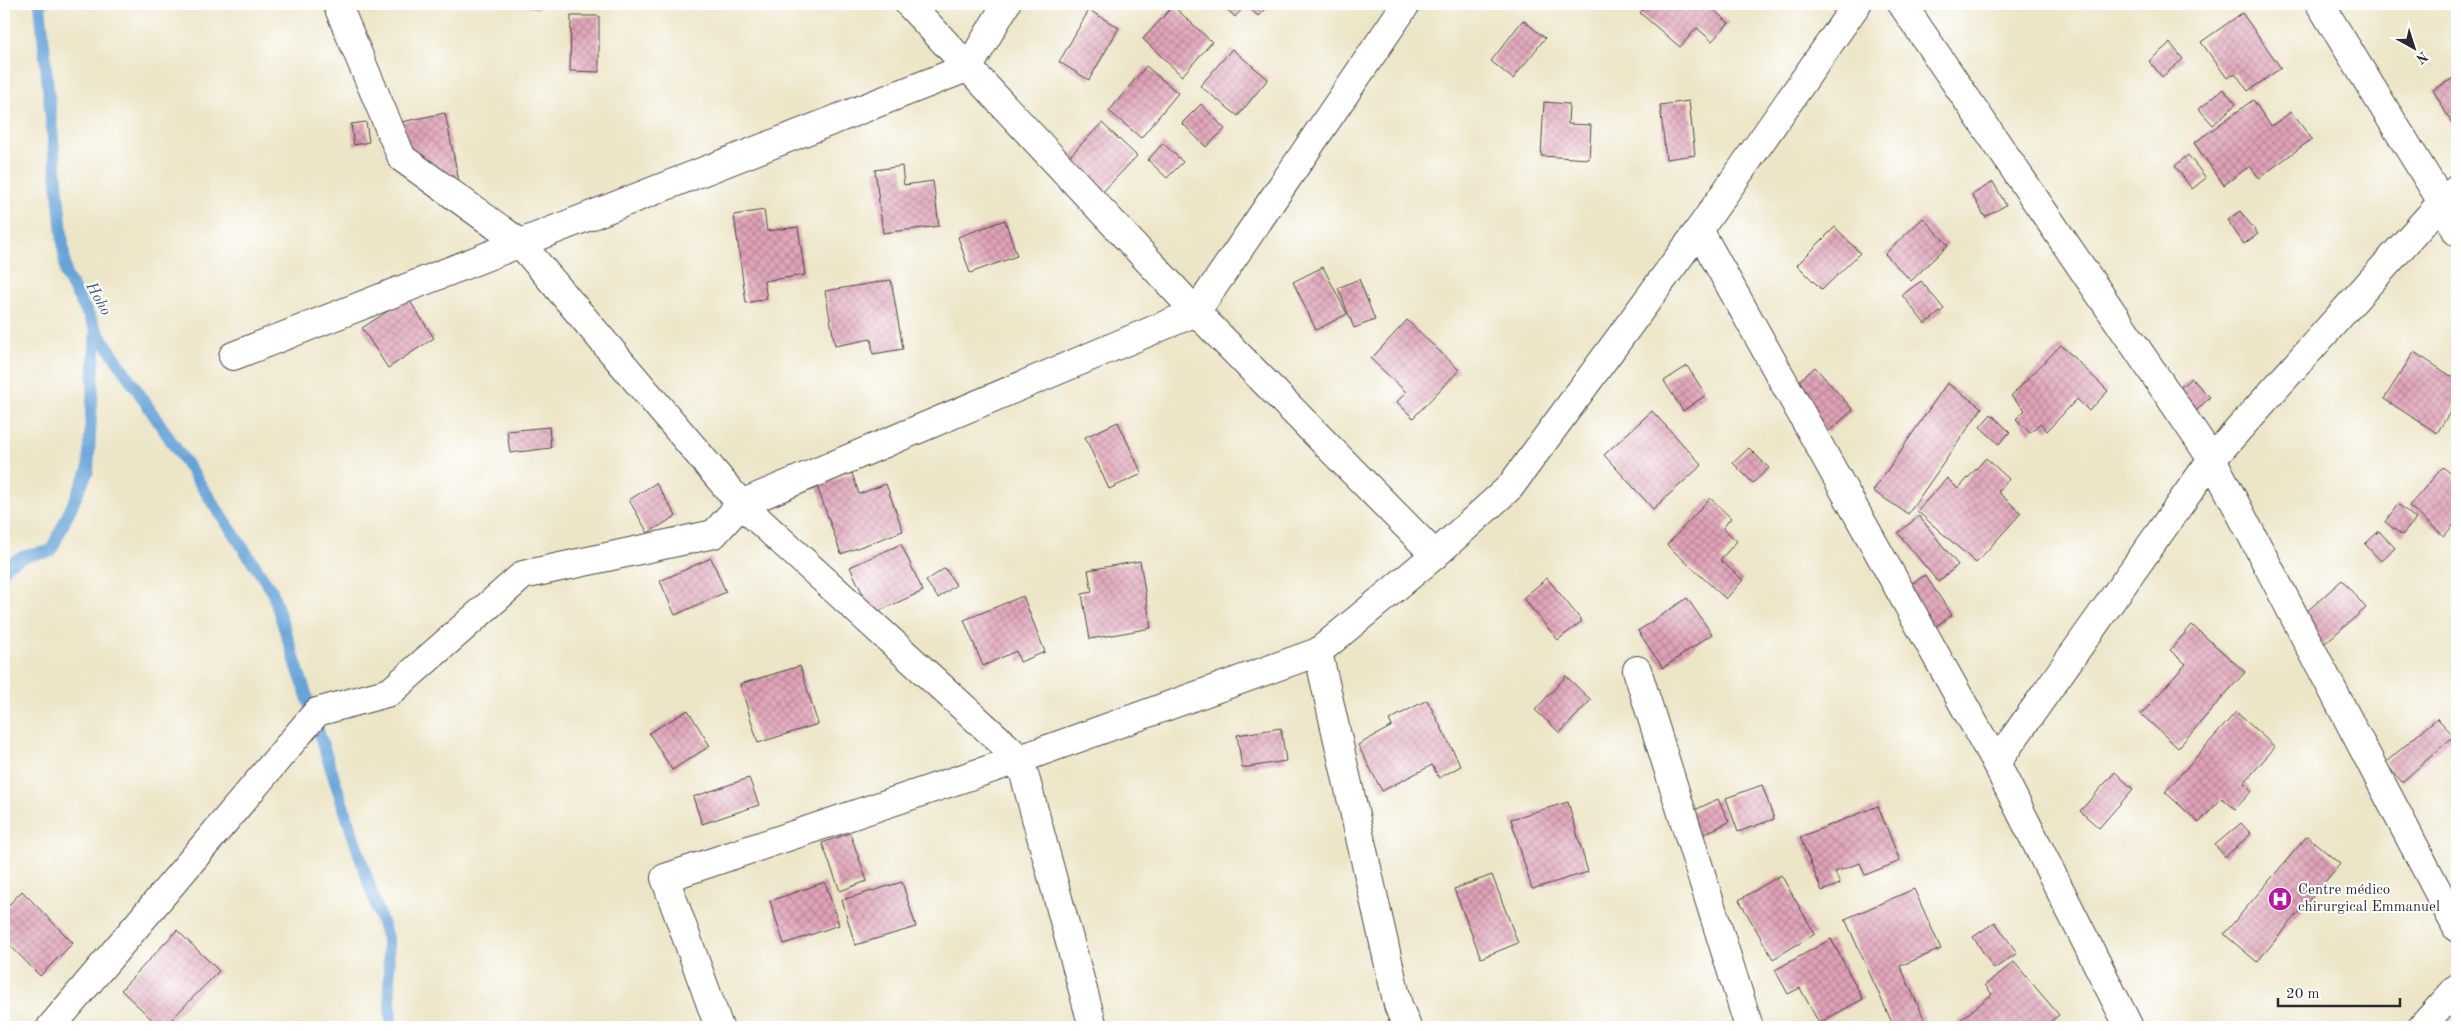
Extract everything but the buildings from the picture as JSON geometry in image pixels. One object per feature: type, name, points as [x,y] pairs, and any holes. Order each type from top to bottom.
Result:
[{"type":"street","points":[[337,4],[402,158],[520,243],[741,504],[1020,759],[1093,1027]]},
{"type":"street","points":[[909,4],[1196,312],[1435,555]]},
{"type":"street","points":[[233,356],[969,67],[1006,4]]},
{"type":"street","points":[[51,1027],[316,712],[390,692],[523,576],[714,534],[741,504],[1196,312],[1406,4]]},
{"type":"street","points":[[1902,4],[2212,459],[2457,928]]},
{"type":"street","points":[[2320,4],[2450,196],[2457,232]]},
{"type":"street","points":[[719,1027],[665,878],[1020,759],[1318,652],[1435,555],[1510,487],[1700,230],[1845,9]]},
{"type":"street","points":[[1996,762],[2212,459],[2450,196]]},
{"type":"street","points":[[1700,230],[1996,762],[2129,1027]]},
{"type":"street","points":[[1318,652],[1398,1005],[1407,1027]]},
{"type":"street","points":[[1637,670],[1749,1027]]},
{"type":"street","points":[[2422,1027],[2457,988]]},
{"type":"waterway","points":[[40,4],[66,275],[96,329],[272,591],[388,941],[391,1027]]},
{"type":"waterway","name":"Hoho","points":[[4,571],[6,565],[25,556],[51,551],[88,471],[96,329]]},
{"type":"place","name":"Centre médico chirurgical Emmanuel","points":[[2280,899]]}]
